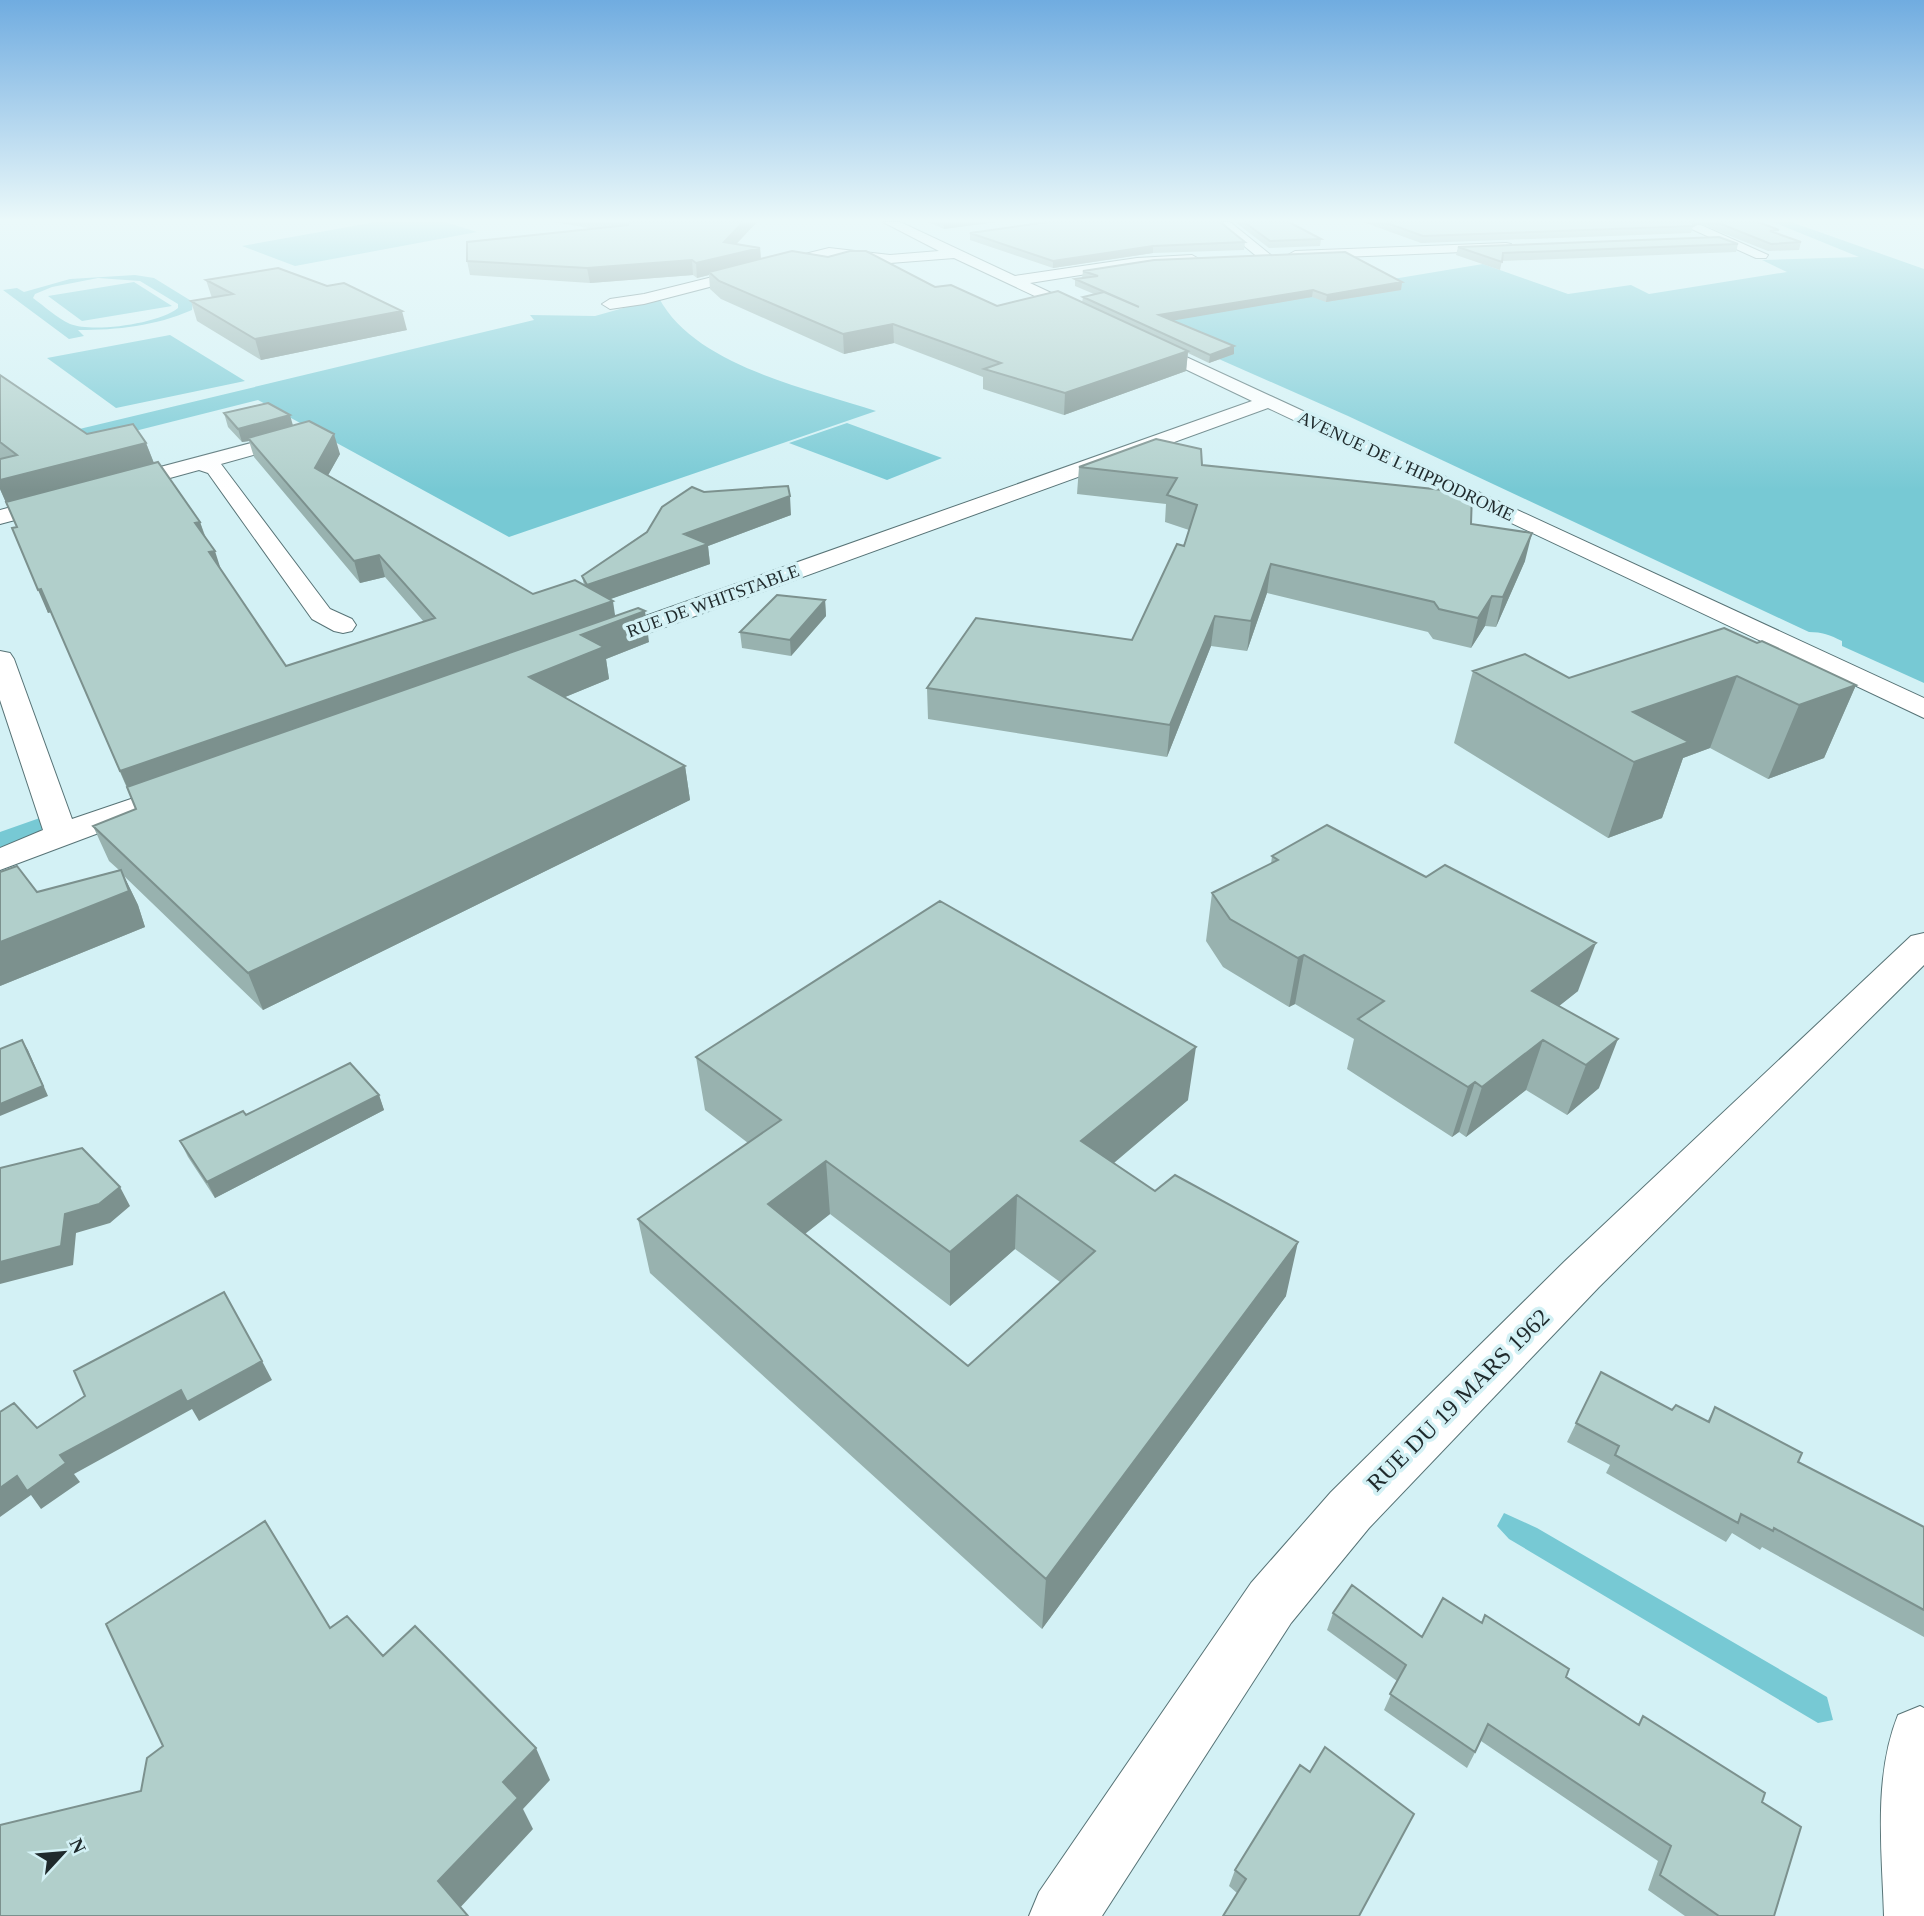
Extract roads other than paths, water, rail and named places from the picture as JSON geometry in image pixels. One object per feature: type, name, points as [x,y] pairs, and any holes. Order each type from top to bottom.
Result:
[{"type":"street","points":[[1078,311],[1108,325]]},
{"type":"street","name":"AVENUE DE L'HIPPODROME","points":[[1126,334],[1924,709]]},
{"type":"street","name":"RUE DE WHITSTABLE","points":[[574,651],[1269,401]]},
{"type":"street","points":[[102,490],[306,434]]},
{"type":"street","points":[[202,463],[215,469],[224,479],[321,614],[343,625]]},
{"type":"street","points":[[0,517],[79,496]]},
{"type":"street","points":[[0,659],[61,834]]},
{"type":"street","points":[[0,860],[61,834],[200,785]]},
{"type":"street","name":"RUE DU 19 MARS 1962","points":[[1063,1916],[1271,1603],[1350,1510],[1582,1274],[1924,944]]},
{"type":"street","points":[[1918,1916],[1913,1815],[1920,1737]]}]
